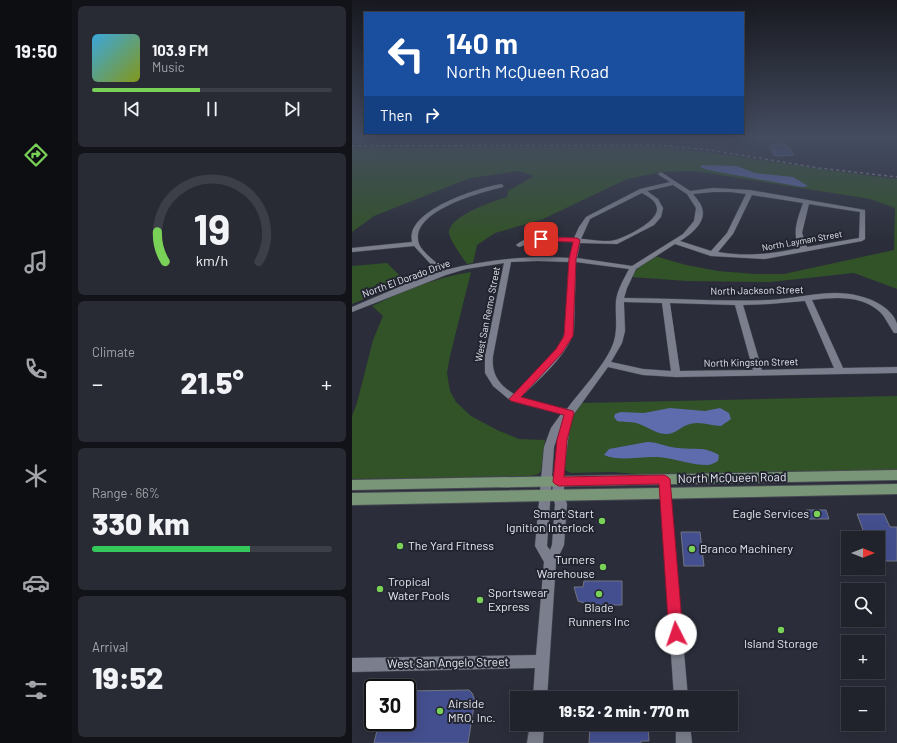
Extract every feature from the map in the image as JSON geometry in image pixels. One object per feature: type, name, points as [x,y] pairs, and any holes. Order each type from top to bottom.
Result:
[{"type":"main road","name":"North McQueen Road","points":[[352,485],[552,488],[894,482]]},
{"type":"main road","name":"North McQueen Road","points":[[352,499],[552,488]]},
{"type":"street","points":[[550,562],[541,546],[552,488],[550,447],[554,432],[560,419],[569,413],[606,364],[618,343],[621,331],[620,300],[623,288],[633,268],[676,242],[697,222],[699,208],[689,193],[661,174]]},
{"type":"street","points":[[514,399],[559,351],[568,336],[573,259],[577,240],[584,222],[588,218],[642,190],[675,183]]},
{"type":"street","points":[[702,185],[707,191]]},
{"type":"street","points":[[443,273],[416,244],[414,236],[420,224],[424,219],[441,207],[479,190],[501,186]]},
{"type":"street","points":[[519,245],[532,240],[577,240],[615,243],[652,224],[658,217],[660,208],[656,200],[642,190]]},
{"type":"street","points":[[689,193],[731,190],[806,202],[798,234],[799,240],[805,250]]},
{"type":"street","points":[[711,254],[722,246],[729,237],[750,192]]},
{"type":"street","name":"North Layman Street","points":[[676,242],[692,249],[711,254],[738,257],[765,257],[862,239],[863,211],[806,202]]},
{"type":"street","points":[[736,206],[743,207]]},
{"type":"street","points":[[409,224],[420,224]]},
{"type":"street","points":[[352,250],[416,244]]},
{"type":"street","name":"North El Dorado Drive","points":[[352,310],[394,291],[443,273],[479,266],[508,262],[573,259],[633,268]]},
{"type":"street","name":"West San Remo Street","points":[[508,262],[488,365],[490,374],[500,388],[514,399],[569,413]]},
{"type":"street","name":"North Jackson Street","points":[[620,300],[738,302],[838,296],[853,297],[880,306],[888,315],[897,331]]},
{"type":"street","points":[[808,299],[840,371]]},
{"type":"street","points":[[666,300],[676,374]]},
{"type":"street","points":[[738,302],[758,373]]},
{"type":"street","name":"North Kingston Street","points":[[606,364],[643,372],[676,374],[897,370]]},
{"type":"street","points":[[665,486],[680,691]]},
{"type":"street","points":[[541,691],[550,562],[558,545],[561,504],[552,488]]},
{"type":"street","name":"West San Angelo Street","points":[[352,666],[543,661]]},
{"type":"street","points":[[535,743],[536,731]]},
{"type":"street","points":[[683,731],[684,743]]},
{"type":"green space","points":[[352,172],[514,172],[470,178],[374,216],[352,232]]},
{"type":"green space","points":[[521,172],[672,172],[661,172],[627,179],[543,219],[495,233],[477,245],[473,263],[467,264],[453,243],[449,234],[452,225],[465,214],[507,197],[508,191],[534,176]]},
{"type":"green space","points":[[699,172],[840,172],[897,179],[897,289],[854,273],[770,282],[687,281],[631,277],[640,265],[655,256],[686,265],[718,271],[755,274],[784,274],[894,250],[895,208],[870,199]]},
{"type":"green space","points":[[387,263],[406,282],[352,304],[352,266]]},
{"type":"green space","points":[[471,272],[447,373],[450,391],[456,402],[471,416],[497,430],[519,439],[545,440],[541,471],[538,474],[530,476],[352,479],[352,416],[357,403],[373,340],[383,316],[372,306],[420,285]]},
{"type":"green space","points":[[897,396],[897,470],[637,474],[613,472],[571,473],[563,469],[564,451],[569,426],[572,418],[582,403]]},
{"type":"water","points":[[717,172],[752,172],[793,177],[808,186],[802,187]]},
{"type":"water","points":[[670,408],[705,411],[720,408],[729,413],[731,419],[721,426],[694,423],[672,433],[665,434],[636,423],[617,421],[614,417],[615,414],[621,412],[644,413]]},
{"type":"water","points":[[647,442],[684,449],[709,450],[719,455],[718,461],[710,465],[701,465],[658,457],[617,458],[604,455],[609,449]]},
{"type":"building","name":"Eagle Services","points":[[806,510],[826,510],[829,519],[809,519]]},
{"type":"building","points":[[857,514],[884,514],[890,527],[897,527],[897,561],[885,561],[885,531],[863,531]]},
{"type":"building","name":"Branco Machinery","points":[[681,532],[700,532],[704,566],[684,566]]},
{"type":"building","name":"Blade Runners Inc","points":[[584,581],[622,581],[622,605],[591,605],[578,601],[574,587],[583,587]]},
{"type":"building","name":"Airside MRO, Inc.","points":[[469,690],[472,693],[475,700],[468,743],[374,743],[377,731],[416,731],[416,691]]},
{"type":"building","points":[[590,731],[648,731],[649,741],[641,741],[641,743],[589,743]]},
{"type":"railway","points":[[851,172],[897,177]]},
{"type":"place","name":"Eagle Services","points":[[817,514]]},
{"type":"place","name":"Smart Start Ignition Interlock","points":[[602,521]]},
{"type":"place","name":"The Yard Fitness","points":[[400,546]]},
{"type":"place","name":"Branco Machinery","points":[[692,549]]},
{"type":"place","name":"Turners Warehouse","points":[[603,567]]},
{"type":"place","name":"Tropical Water Pools","points":[[380,589]]},
{"type":"place","name":"Blade Runners Inc","points":[[599,594]]},
{"type":"place","name":"Sportswear Express","points":[[480,600]]},
{"type":"place","name":"Island Storage","points":[[781,630]]},
{"type":"place","name":"Airside MRO, Inc.","points":[[440,711]]},
{"type":"route","points":[[541,239],[577,240],[573,259],[570,324],[568,336],[559,351],[514,399],[569,413],[562,440],[559,482],[664,479],[676,634]]}]
